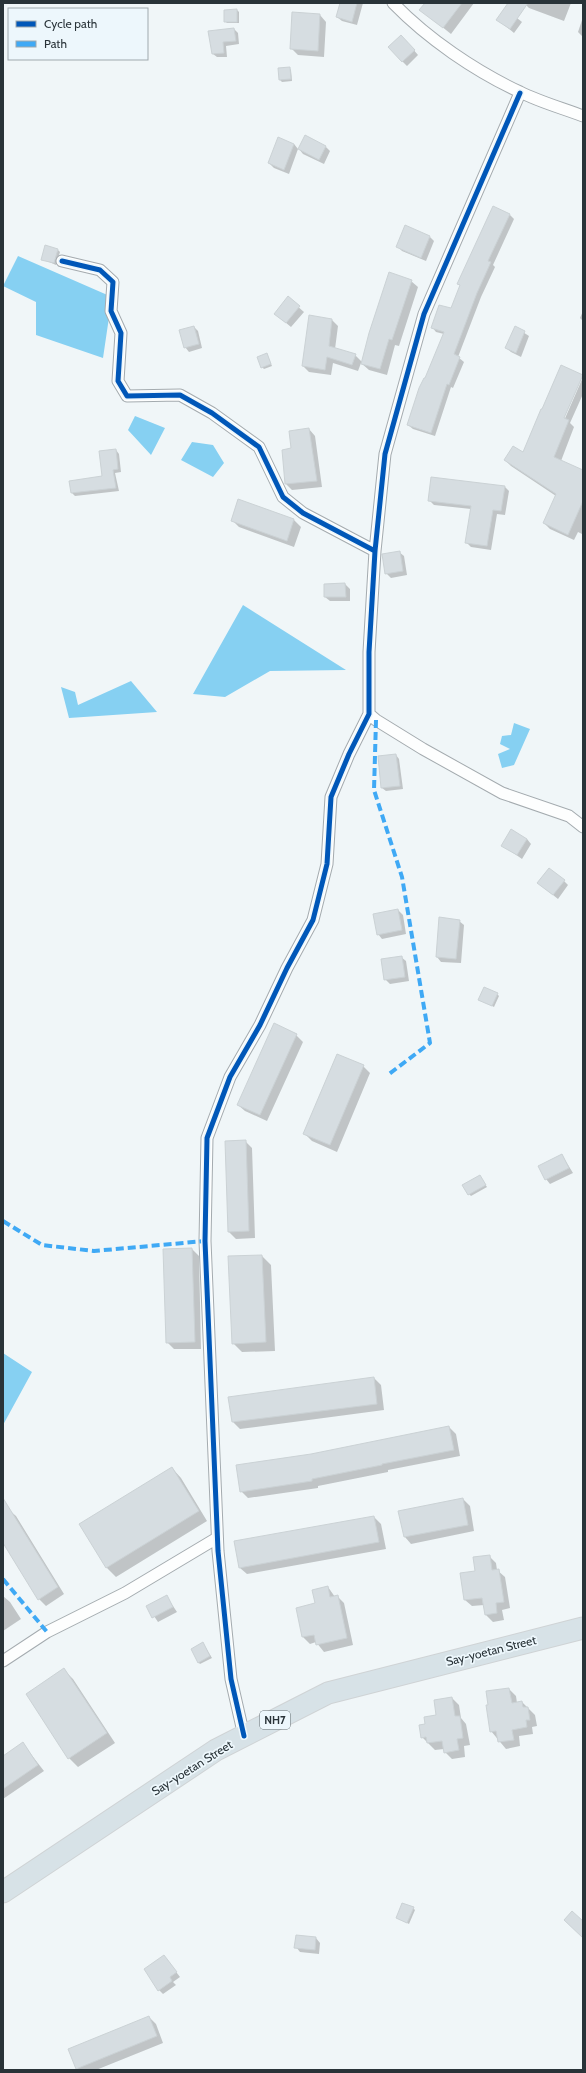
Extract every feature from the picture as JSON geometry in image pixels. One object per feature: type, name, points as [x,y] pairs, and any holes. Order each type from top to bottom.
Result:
[{"type":"highway","name":"Say-yoetan Street","points":[[3,1892],[216,1750],[328,1693],[583,1628]]},
{"type":"street","points":[[393,3],[407,17],[450,51],[520,93],[583,116]]},
{"type":"street","points":[[244,1736],[231,1679],[217,1538],[204,1241],[207,1138],[230,1077],[260,1025],[287,968],[313,920],[327,864],[330,797],[348,754],[369,714],[369,652],[375,552],[385,454],[424,314],[520,93]]},
{"type":"street","points":[[62,261],[100,270],[113,282],[111,310],[121,333],[118,381],[126,396],[180,395],[212,413],[259,447],[283,497],[303,513],[375,552]]},
{"type":"street","points":[[369,714],[376,720],[423,749],[502,793],[569,816],[583,827]]},
{"type":"street","points":[[3,1661],[47,1632],[125,1593],[217,1538]]},
{"type":"water","points":[[18,256],[112,297],[103,358],[36,335],[36,302],[3,286]]},
{"type":"water","points":[[135,416],[165,428],[151,455],[128,430]]},
{"type":"water","points":[[192,442],[213,445],[224,463],[213,477],[181,460]]},
{"type":"water","points":[[243,605],[346,670],[270,671],[225,697],[193,694]]},
{"type":"water","points":[[131,681],[157,712],[69,718],[61,687],[75,692],[78,705]]},
{"type":"water","points":[[514,723],[530,729],[514,765],[502,768],[498,754],[510,749],[500,744],[502,736],[511,735]]},
{"type":"water","points":[[3,1353],[32,1372],[3,1425]]},
{"type":"building","points":[[340,3],[357,3],[352,22],[336,17]]},
{"type":"building","points":[[425,3],[462,3],[443,28],[419,10]]},
{"type":"building","points":[[508,3],[528,3],[510,29],[496,20]]},
{"type":"building","points":[[237,9],[237,22],[224,22],[224,10]]},
{"type":"building","points":[[292,12],[320,14],[318,51],[290,49]]},
{"type":"building","points":[[234,28],[236,41],[223,42],[224,53],[212,54],[208,31]]},
{"type":"building","points":[[401,35],[415,50],[402,62],[388,47]]},
{"type":"building","points":[[290,67],[291,79],[279,80],[278,68]]},
{"type":"building","points":[[305,135],[326,146],[319,160],[298,149]]},
{"type":"building","points":[[278,137],[294,144],[284,170],[268,163]]},
{"type":"building","points":[[493,206],[510,214],[488,261],[491,262],[477,293],[454,354],[460,357],[449,385],[447,384],[431,433],[407,425],[419,388],[425,378],[444,332],[431,328],[439,305],[451,308],[460,285],[457,284]]},
{"type":"building","points":[[405,225],[430,236],[421,258],[396,247]]},
{"type":"building","points":[[45,245],[58,249],[54,263],[41,260]]},
{"type":"building","points":[[389,272],[412,280],[392,340],[389,339],[380,369],[361,364],[369,333]]},
{"type":"building","points":[[288,296],[300,306],[286,323],[274,314]]},
{"type":"building","points":[[309,315],[332,319],[329,346],[356,354],[352,365],[327,357],[325,370],[302,366]]},
{"type":"building","points":[[194,326],[199,344],[184,348],[179,330]]},
{"type":"building","points":[[515,326],[525,331],[516,353],[505,348]]},
{"type":"building","points":[[267,353],[271,364],[261,368],[257,357]]},
{"type":"building","points":[[561,365],[583,375],[564,418],[569,420],[554,457],[583,470],[583,501],[568,535],[543,523],[556,494],[504,460],[513,446],[523,452]]},
{"type":"building","points":[[309,428],[317,481],[285,484],[282,450],[291,448],[289,431]]},
{"type":"building","points":[[116,449],[118,469],[113,470],[116,488],[71,493],[69,481],[102,476],[99,451]]},
{"type":"building","points":[[431,477],[505,486],[501,511],[493,510],[487,546],[465,543],[471,506],[428,501]]},
{"type":"building","points":[[238,499],[294,519],[287,541],[231,521]]},
{"type":"building","points":[[400,551],[403,571],[385,574],[382,554]]},
{"type":"building","points":[[345,583],[346,597],[324,597],[324,584]]},
{"type":"building","points":[[396,754],[400,786],[381,788],[378,756]]},
{"type":"building","points":[[511,829],[527,839],[517,855],[501,846]]},
{"type":"building","points":[[549,868],[565,880],[553,895],[537,883]]},
{"type":"building","points":[[398,909],[402,930],[377,935],[373,914]]},
{"type":"building","points":[[439,917],[460,920],[456,959],[436,957]]},
{"type":"building","points":[[402,956],[405,977],[384,980],[381,959]]},
{"type":"building","points":[[484,987],[498,993],[492,1006],[478,1000]]},
{"type":"building","points":[[274,1023],[297,1034],[260,1115],[237,1105]]},
{"type":"building","points":[[337,1054],[364,1065],[330,1145],[303,1134]]},
{"type":"building","points":[[246,1140],[249,1231],[228,1232],[225,1141]]},
{"type":"building","points":[[562,1154],[569,1168],[545,1180],[538,1166]]},
{"type":"building","points":[[480,1175],[486,1185],[468,1195],[462,1185]]},
{"type":"building","points":[[192,1248],[195,1342],[166,1343],[163,1249]]},
{"type":"building","points":[[262,1255],[266,1342],[232,1344],[228,1256]]},
{"type":"building","points":[[374,1377],[377,1404],[232,1422],[228,1397]]},
{"type":"building","points":[[449,1426],[454,1450],[312,1479],[312,1481],[240,1492],[236,1465],[311,1454]]},
{"type":"building","points":[[172,1467],[199,1511],[106,1568],[79,1524]]},
{"type":"building","points":[[3,1498],[58,1587],[38,1600],[3,1543]]},
{"type":"building","points":[[463,1498],[468,1525],[404,1537],[398,1511]]},
{"type":"building","points":[[374,1516],[379,1542],[239,1568],[234,1541]]},
{"type":"building","points":[[490,1555],[492,1570],[499,1569],[504,1602],[496,1603],[497,1613],[485,1615],[482,1598],[464,1600],[460,1573],[475,1571],[473,1557]]},
{"type":"building","points":[[328,1586],[330,1597],[338,1595],[347,1638],[316,1645],[314,1635],[302,1637],[296,1608],[315,1603],[312,1590]]},
{"type":"building","points":[[167,1595],[173,1607],[152,1618],[146,1606]]},
{"type":"building","points":[[203,1642],[210,1656],[198,1663],[191,1649]]},
{"type":"building","points":[[64,1668],[107,1733],[68,1759],[26,1694]]},
{"type":"building","points":[[509,1688],[512,1703],[522,1701],[523,1707],[528,1707],[530,1720],[526,1720],[527,1727],[512,1730],[514,1740],[498,1742],[496,1731],[490,1732],[486,1705],[488,1705],[486,1691]]},
{"type":"building","points":[[452,1697],[455,1716],[460,1716],[463,1738],[457,1739],[459,1750],[444,1753],[442,1741],[427,1743],[426,1737],[421,1738],[419,1725],[425,1724],[424,1717],[436,1715],[434,1700]]},
{"type":"building","points":[[23,1742],[38,1765],[3,1789],[3,1756]]},
{"type":"building","points":[[402,1903],[414,1907],[407,1923],[396,1918]]},
{"type":"building","points":[[572,1911],[583,1921],[583,1938],[564,1920]]},
{"type":"building","points":[[296,1935],[316,1937],[315,1950],[294,1948]]},
{"type":"building","points":[[164,1955],[177,1972],[170,1977],[172,1981],[158,1991],[144,1969]]},
{"type":"building","points":[[149,2016],[157,2036],[76,2069],[68,2049]]},
{"type":"marked path","points":[[376,720],[374,790],[402,877],[430,1043],[389,1074]]},
{"type":"marked path","points":[[3,1221],[42,1245],[94,1251],[205,1241]]},
{"type":"marked path","points":[[3,1579],[47,1632]]},
{"type":"cycle path","points":[[244,1736],[231,1679],[218,1551],[205,1241],[207,1138],[230,1077],[260,1025],[287,968],[313,920],[327,864],[331,797],[349,754],[369,714],[369,652],[375,551],[385,454],[424,314],[520,93]]},
{"type":"cycle path","points":[[62,261],[100,270],[113,282],[111,311],[121,333],[118,381],[127,396],[180,395],[212,413],[259,447],[283,497],[303,513],[375,551]]}]
